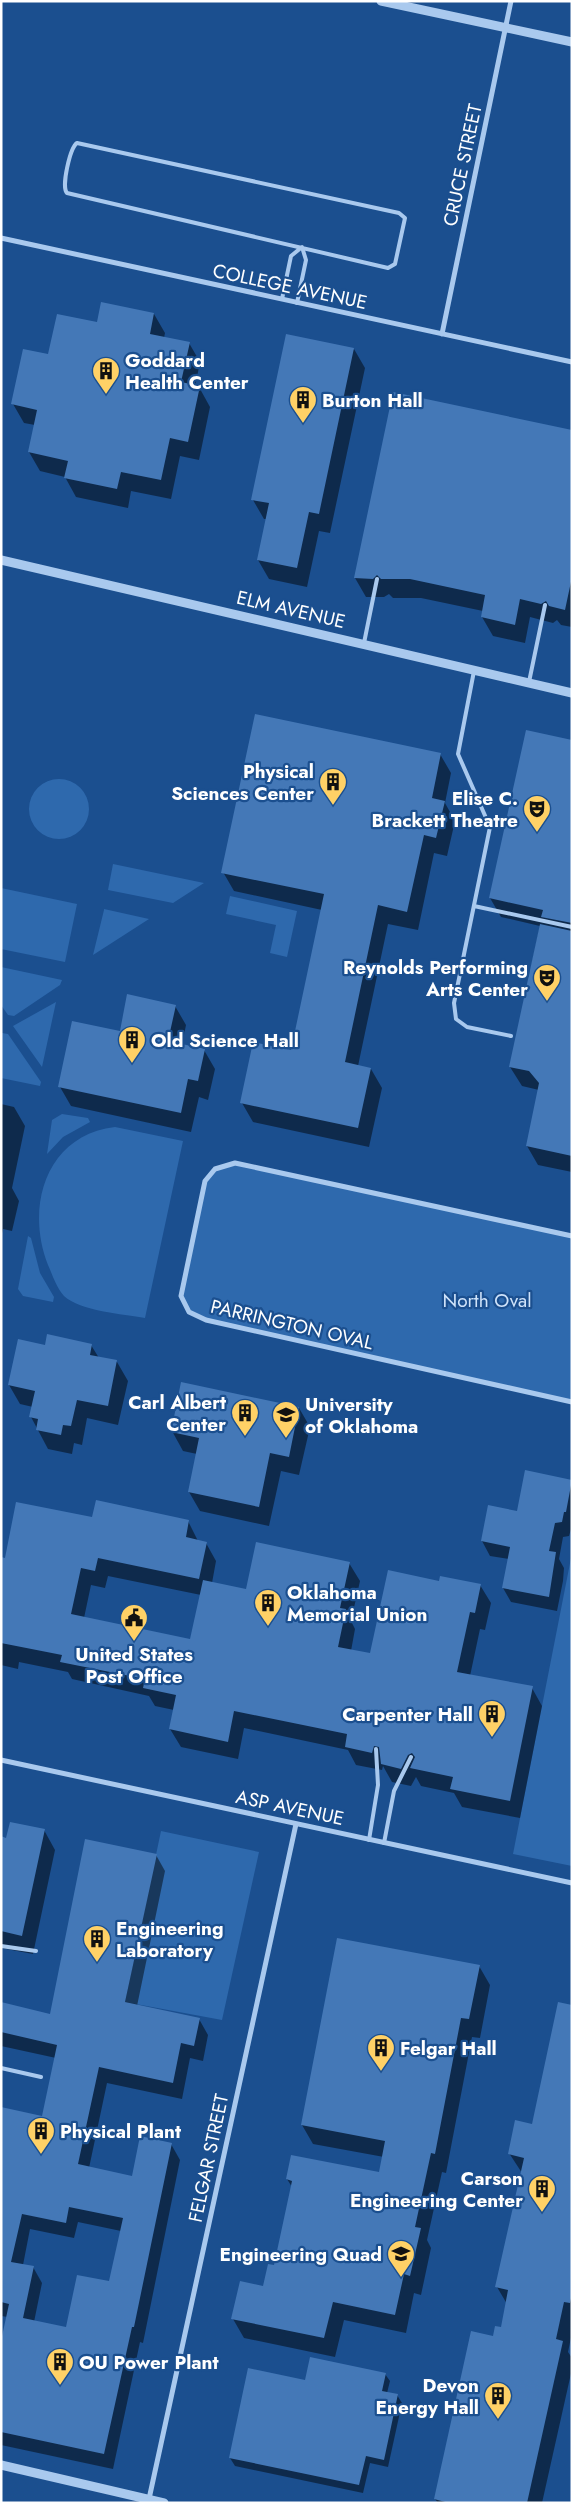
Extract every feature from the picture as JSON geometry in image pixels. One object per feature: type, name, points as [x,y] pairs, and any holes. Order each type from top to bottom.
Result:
[{"type":"street","points":[[381,1],[572,42]]},
{"type":"street","name":"CRUCE STREET","points":[[442,334],[511,1]]},
{"type":"street","name":"COLLEGE AVENUE","points":[[1,238],[572,362]]},
{"type":"street","name":"ELM AVENUE","points":[[1,560],[364,643],[572,693]]},
{"type":"street","name":"PARRINGTON OVAL","points":[[572,1236],[235,1164],[215,1169],[205,1181],[181,1296],[189,1312],[206,1320],[572,1402]]},
{"type":"street","name":"ASP AVENUE","points":[[1,1760],[572,1883]]},
{"type":"street","name":"FELGAR STREET","points":[[149,2499],[296,1824]]},
{"type":"street","points":[[1,2466],[164,2503]]},
{"type":"lane","points":[[77,143],[398,213],[405,218],[395,264],[388,268],[302,247],[67,193],[64,186],[72,148],[77,143]]},
{"type":"lane","points":[[282,299],[291,256],[302,247]]},
{"type":"lane","points":[[297,303],[306,260],[302,247]]},
{"type":"lane","points":[[364,643],[377,579]]},
{"type":"lane","points":[[529,682],[545,605]]},
{"type":"lane","points":[[475,669],[458,754],[490,827],[454,1003],[456,1019],[466,1027],[511,1036]]},
{"type":"lane","points":[[474,906],[572,927]]},
{"type":"lane","points":[[369,1840],[376,1807],[378,1785],[376,1749]]},
{"type":"lane","points":[[384,1843],[394,1791],[411,1757]]},
{"type":"lane","points":[[1,1946],[36,1951]]},
{"type":"lane","points":[[1,2068],[40,2077]]},
{"type":"green space","points":[[53,779],[65,779],[76,784],[84,792],[89,803],[87,821],[76,834],[65,839],[53,839],[42,834],[34,826],[29,815],[29,803],[34,792],[42,784]]},
{"type":"green space","points":[[113,864],[204,883],[173,903],[108,890]]},
{"type":"green space","points":[[1,888],[77,904],[65,962],[1,949]]},
{"type":"green space","points":[[230,896],[297,911],[287,957],[270,953],[276,925],[226,914]]},
{"type":"green space","points":[[104,910],[149,919],[93,955]]},
{"type":"green space","points":[[1,967],[62,980],[60,985],[14,1016],[8,1015],[1,1005]]},
{"type":"green space","points":[[56,1002],[42,1067],[13,1026]]},
{"type":"green space","points":[[2,1033],[8,1034],[41,1082],[40,1086],[1,1078]]},
{"type":"green space","points":[[62,1114],[88,1118],[90,1122],[63,1137],[47,1154],[52,1120]]},
{"type":"green space","points":[[115,1127],[183,1141],[145,1318],[91,1308],[71,1301],[64,1296],[53,1277],[41,1243],[39,1220],[41,1198],[47,1177],[57,1159],[72,1144],[91,1133]]},
{"type":"green space","name":"North Oval","points":[[235,1163],[572,1236],[572,1402],[206,1320],[189,1312],[181,1296],[201,1198],[210,1173]]},
{"type":"green space","points":[[28,1236],[31,1238],[40,1273],[54,1297],[53,1302],[23,1296],[18,1289]]},
{"type":"green space","points":[[572,1553],[572,1866],[513,1854]]},
{"type":"green space","points":[[161,1831],[259,1852],[222,2020],[125,2002]]},
{"type":"building","name":"Goddard Health Center","points":[[101,302],[154,313],[150,334],[190,342],[181,382],[200,386],[188,442],[170,438],[161,480],[121,472],[117,489],[64,478],[68,461],[28,452],[37,410],[11,404],[23,349],[48,354],[57,314],[97,322]]},
{"type":"building","name":"Burton Hall","points":[[286,334],[354,348],[319,514],[309,512],[297,568],[257,560],[269,503],[251,500]]},
{"type":"building","points":[[393,392],[572,430],[572,577],[565,610],[549,606],[546,601],[541,604],[520,599],[515,625],[481,617],[485,595],[410,579],[381,579],[377,575],[373,579],[354,578]]},
{"type":"building","name":"Physical Sciences Center","points":[[255,714],[441,753],[432,798],[445,801],[436,838],[424,835],[407,912],[378,905],[345,1062],[371,1068],[358,1128],[240,1103],[253,1042],[291,1050],[324,894],[221,873]]},
{"type":"building","name":"Elise C. Brackett Theatre","points":[[526,730],[572,740],[572,923],[541,917],[543,910],[489,898]]},
{"type":"building","name":"Reynolds Performing Arts Center","points":[[540,924],[572,931],[572,1156],[526,1146],[539,1083],[529,1071],[509,1067]]},
{"type":"building","name":"Old Science Hall","points":[[127,994],[176,1005],[168,1041],[205,1049],[198,1081],[188,1079],[181,1113],[58,1087],[72,1021],[120,1031]]},
{"type":"building","points":[[47,1334],[92,1344],[90,1355],[117,1360],[108,1406],[77,1400],[71,1426],[63,1425],[61,1435],[36,1430],[38,1419],[29,1417],[35,1391],[8,1385],[18,1339],[45,1345]]},
{"type":"building","name":"Carl Albert Center","points":[[181,1382],[299,1407],[289,1457],[270,1453],[259,1507],[188,1492],[199,1438],[171,1432]]},
{"type":"building","points":[[525,1470],[572,1480],[566,1512],[564,1512],[562,1522],[555,1523],[549,1551],[556,1552],[549,1597],[502,1588],[510,1547],[481,1541],[488,1505],[517,1511]]},
{"type":"building","name":"Oklahoma Memorial Union","points":[[96,1500],[189,1520],[186,1537],[207,1542],[199,1579],[98,1558],[95,1571],[81,1568],[71,1614],[190,1639],[203,1580],[246,1589],[256,1542],[350,1562],[340,1608],[346,1609],[338,1647],[370,1653],[388,1570],[439,1581],[440,1576],[481,1584],[475,1613],[470,1612],[457,1672],[533,1686],[510,1801],[450,1789],[453,1777],[410,1768],[415,1757],[412,1753],[408,1755],[401,1769],[381,1764],[379,1747],[374,1746],[372,1753],[345,1747],[347,1734],[234,1711],[228,1742],[169,1729],[176,1695],[143,1688],[145,1679],[60,1662],[62,1655],[1,1643],[1,1557],[5,1558],[16,1502],[92,1517]]},
{"type":"building","points":[[10,1822],[45,1829],[22,1936],[1,1931],[1,1836],[6,1838]]},
{"type":"building","points":[[85,1839],[157,1854],[125,2002],[200,2018],[194,2046],[181,2043],[173,2083],[99,2067],[78,2164],[132,2176],[140,2136],[172,2143],[134,2327],[132,2327],[104,2454],[1,2432],[1,2341],[9,2304],[1,2302],[1,2107],[42,2116],[57,2045],[1,2032],[1,2002],[50,2014]],"holes":[[[69,2207],[123,2218],[109,2281],[77,2275],[66,2327],[23,2318],[34,2266],[11,2262],[22,2214],[66,2223]]]},
{"type":"building","points":[[337,1938],[480,1965],[469,2019],[461,2018],[435,2154],[431,2153],[415,2227],[421,2228],[410,2276],[404,2274],[395,2315],[333,2302],[324,2338],[231,2319],[240,2281],[263,2286],[268,2264],[274,2265],[292,2181],[286,2179],[291,2155],[379,2172],[385,2141],[301,2125]]},
{"type":"building","points":[[558,2002],[572,2005],[572,2294],[570,2303],[564,2302],[556,2339],[563,2341],[527,2503],[449,2503],[434,2499],[471,2331],[493,2336],[495,2326],[501,2327],[508,2290],[495,2287],[524,2158],[508,2154],[515,2120],[532,2124]]},
{"type":"building","points":[[310,2357],[386,2373],[382,2391],[398,2394],[384,2460],[366,2456],[359,2485],[229,2458],[248,2368],[305,2380]]},
{"type":"place","name":"Goddard Health Center","points":[[106,395]]},
{"type":"place","name":"Burton Hall","points":[[303,424]]},
{"type":"place","name":"Physical Sciences Center","points":[[333,806]]},
{"type":"place","name":"Elise C. Brackett Theatre","points":[[537,833]]},
{"type":"place","name":"Reynolds Performing Arts Center","points":[[547,1002]]},
{"type":"place","name":"Old Science Hall","points":[[132,1064]]},
{"type":"place","name":"Carl Albert Center","points":[[245,1437]]},
{"type":"place","name":"University of Oklahoma","points":[[286,1439]]},
{"type":"place","name":"Oklahoma Memorial Union","points":[[268,1627]]},
{"type":"place","name":"United States Post Office","points":[[134,1642]]},
{"type":"place","name":"Carpenter Hall","points":[[492,1738]]},
{"type":"place","name":"Engineering Laboratory","points":[[97,1963]]},
{"type":"place","name":"Felgar Hall","points":[[381,2072]]},
{"type":"place","name":"Physical Plant","points":[[41,2155]]},
{"type":"place","name":"Carson Engineering Center","points":[[542,2213]]},
{"type":"place","name":"Engineering Quad","points":[[401,2278]]},
{"type":"place","name":"OU Power Plant","points":[[60,2386]]},
{"type":"place","name":"Devon Energy Hall","points":[[498,2420]]}]
